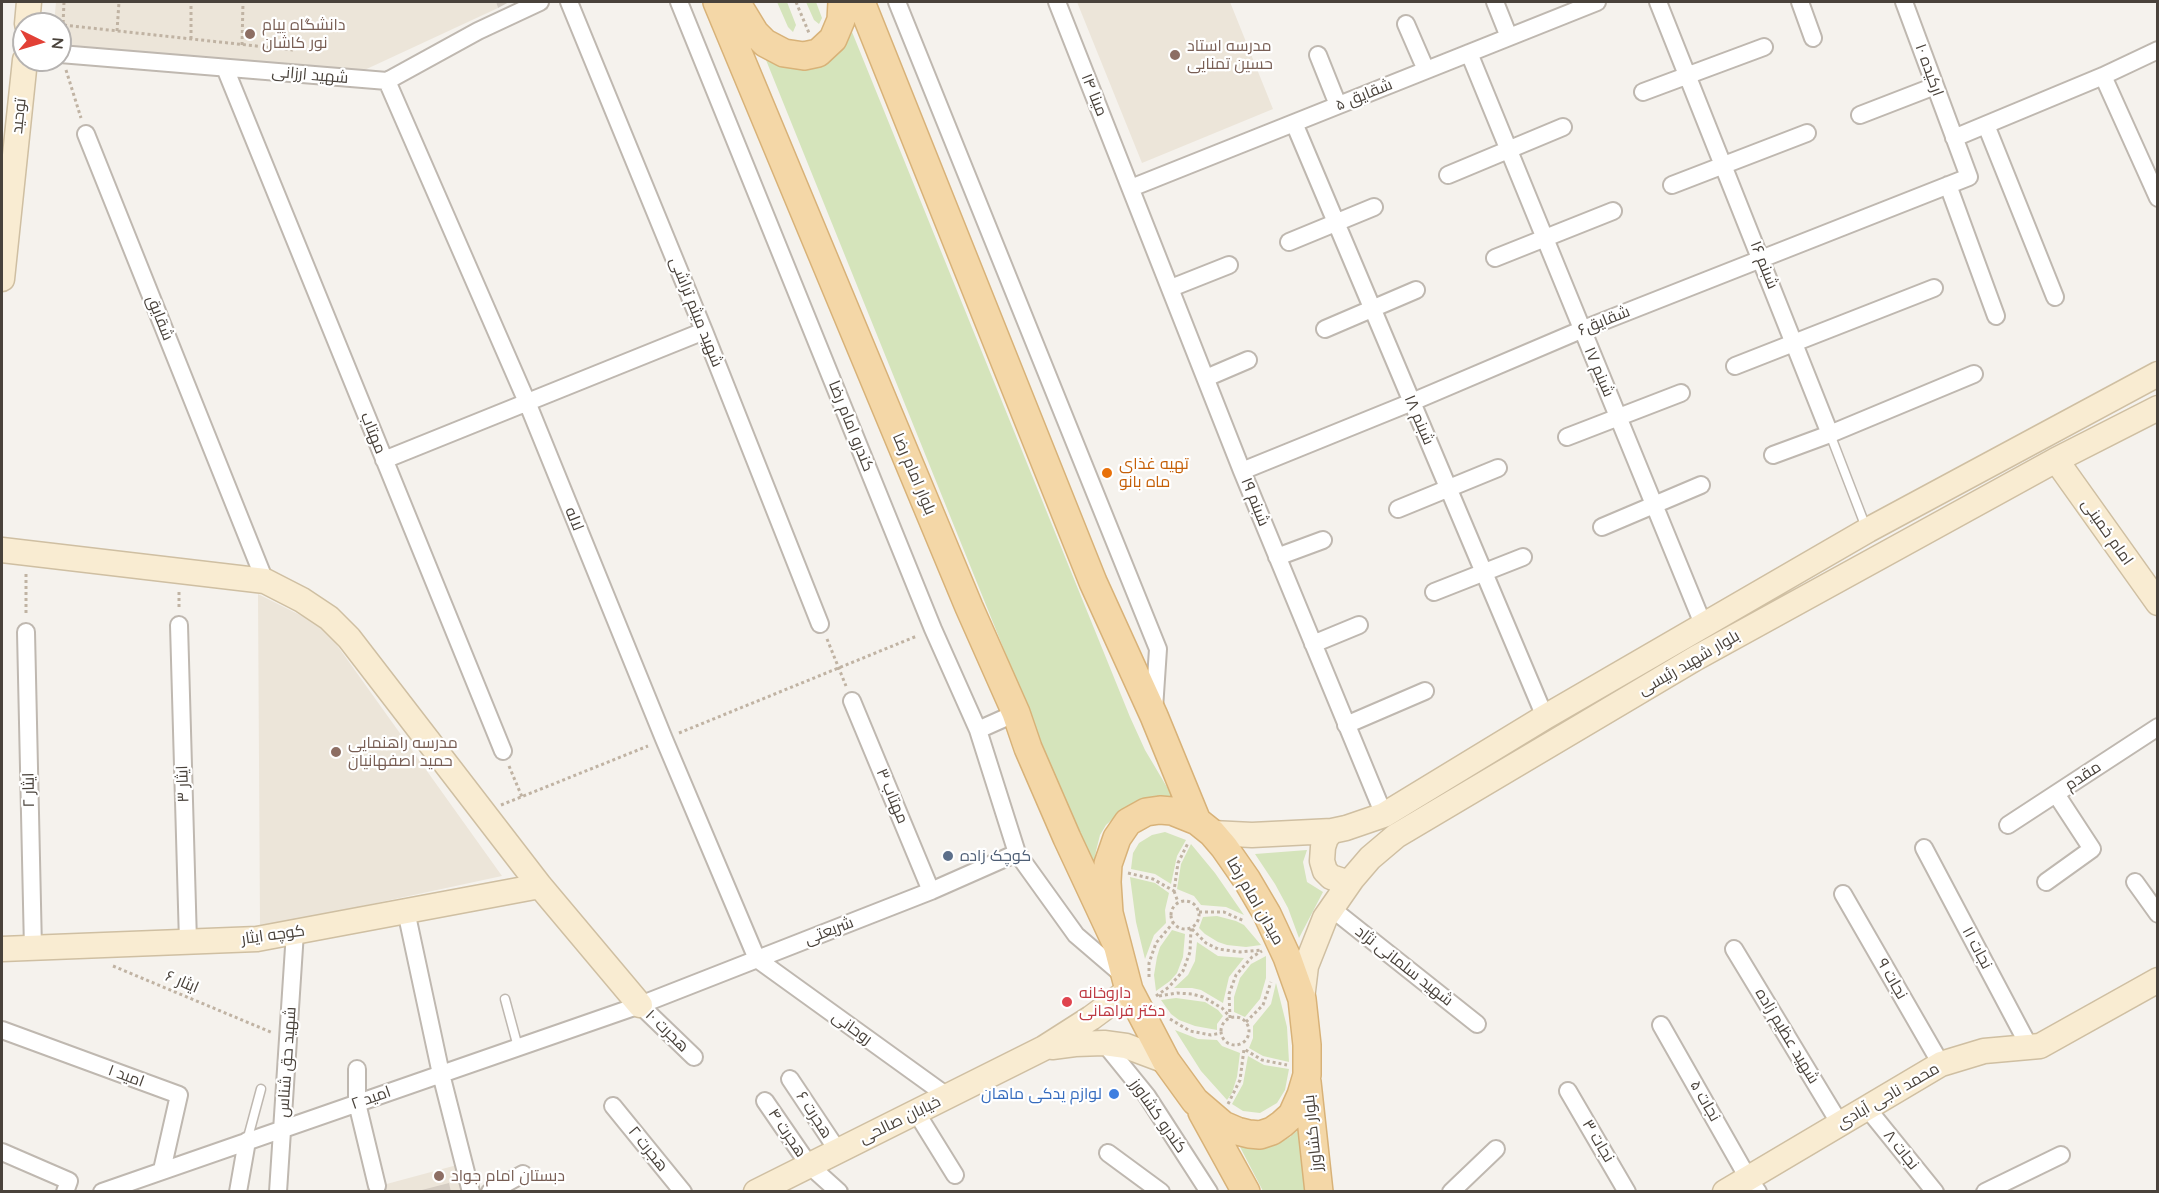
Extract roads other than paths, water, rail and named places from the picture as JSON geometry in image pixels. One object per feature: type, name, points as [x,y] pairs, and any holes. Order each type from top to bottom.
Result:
[{"type":"main road","name":"بلوار امام رضا","points":[[717,2],[969,607],[1016,713],[1028,748],[1117,945]]},
{"type":"main road","points":[[736,2],[755,33],[765,43],[784,53],[804,56],[818,52],[833,39],[841,20],[842,2]]},
{"type":"main road","points":[[861,2],[1093,582],[1154,716],[1197,835]]},
{"type":"main road","name":"میدان امام رضا","points":[[1160,810],[1172,811],[1197,835],[1247,880],[1267,914],[1287,957],[1302,999],[1307,1045],[1299,1069],[1301,1095],[1292,1115],[1272,1131],[1260,1135],[1248,1134],[1223,1125],[1208,1101],[1166,1061],[1141,985],[1117,945],[1109,913],[1107,882],[1111,851],[1122,830],[1136,816],[1160,810]]},
{"type":"main road","name":"بلوار کشاورز","points":[[1299,1069],[1319,1191]]},
{"type":"main road","points":[[1208,1101],[1246,1191]]},
{"type":"street","points":[[387,81],[478,31],[540,2]]},
{"type":"street","name":"شهید میثم تراشی","points":[[569,2],[704,331],[820,624]]},
{"type":"street","name":"کندرو امام رضا","points":[[679,2],[933,629],[978,730],[1017,853],[1076,934],[1141,985]]},
{"type":"street","points":[[900,2],[1158,649],[1154,716]]},
{"type":"street","name":"مینا ۱۴","points":[[1057,2],[1131,188]]},
{"type":"street","points":[[1495,2],[1509,37]]},
{"type":"street","name":"شقایق ۵","points":[[1131,188],[1597,2]]},
{"type":"street","name":"شبنم ۱۶","points":[[1658,2],[1830,434]]},
{"type":"street","points":[[1800,2],[1813,38]]},
{"type":"street","name":"ارکیده ۱۰","points":[[1904,2],[1969,177]]},
{"type":"street","points":[[1406,24],[1426,70]]},
{"type":"street","points":[[1643,92],[1764,47]]},
{"type":"street","points":[[1954,138],[2103,76],[2157,50]]},
{"type":"street","name":"شبنم ۱۷","points":[[1469,53],[1703,624]]},
{"type":"street","name":"شهید ارزانی","points":[[72,55],[387,81]]},
{"type":"street","points":[[1318,55],[1338,105]]},
{"type":"street","name":"مهتاب","points":[[225,68],[503,751]]},
{"type":"street","name":"توحید","points":[[2,279],[23,72]]},
{"type":"street","points":[[2103,76],[2157,198]]},
{"type":"street","name":"لاله","points":[[387,81],[527,402],[664,739],[757,959]]},
{"type":"street","points":[[1860,115],[1935,86]]},
{"type":"street","name":"شبنم ۱۸","points":[[1294,123],[1545,717]]},
{"type":"street","points":[[1986,124],[2055,297]]},
{"type":"street","points":[[1448,175],[1563,127]]},
{"type":"street","points":[[1672,185],[1807,133]]},
{"type":"street","name":"شقایق","points":[[86,134],[265,581]]},
{"type":"street","name":"شقایق۶","points":[[1242,471],[1581,330],[1969,177]]},
{"type":"street","points":[[1948,185],[1996,315]]},
{"type":"street","name":"شبنم ۱۹","points":[[1131,188],[1242,471],[1384,815]]},
{"type":"street","points":[[1289,242],[1374,207]]},
{"type":"street","points":[[1496,258],[1613,211]]},
{"type":"street","points":[[1171,288],[1229,265]]},
{"type":"street","points":[[1735,366],[1934,288]]},
{"type":"street","points":[[1325,329],[1416,290]]},
{"type":"street","points":[[384,460],[704,331]]},
{"type":"street","points":[[1206,378],[1248,360]]},
{"type":"street","points":[[1773,455],[1830,434],[1974,374]]},
{"type":"street","name":"بلوار شهید رئیسی","points":[[1197,835],[1332,831],[1384,815],[1703,624],[1868,530],[2157,374]]},
{"type":"street","points":[[1567,437],[1681,393]]},
{"type":"street","name":"بلوار شهید رئیسی","points":[[1302,999],[1306,966],[1325,918],[1349,883],[1370,858],[1396,836],[1696,658],[2056,460],[2157,408]]},
{"type":"street","name":"امام خمینی","points":[[2056,460],[2157,603]]},
{"type":"street","points":[[1398,509],[1498,468]]},
{"type":"street","points":[[1602,527],[1701,485]]},
{"type":"street","points":[[1277,557],[1323,540]]},
{"type":"street","points":[[2,550],[265,581],[302,600],[329,618],[349,638],[540,886],[640,1005]]},
{"type":"street","points":[[1434,592],[1522,557]]},
{"type":"street","name":"ایثار ۳","points":[[179,625],[188,942]]},
{"type":"street","points":[[1313,644],[1359,625]]},
{"type":"street","name":"ایثار ۲","points":[[26,632],[33,949]]},
{"type":"street","points":[[1346,724],[1425,691]]},
{"type":"street","name":"مهتاب ۳","points":[[852,701],[931,891]]},
{"type":"street","points":[[978,730],[1016,713]]},
{"type":"street","name":"مقدم","points":[[2008,825],[2157,727]]},
{"type":"street","points":[[2046,882],[2092,849],[2056,794]]},
{"type":"street","points":[[1332,831],[1323,847],[1322,861],[1325,871],[1331,877],[1349,883]]},
{"type":"street","name":"نجات ۱۱","points":[[1924,848],[2030,1048]]},
{"type":"street","name":"شریعتی","points":[[640,1005],[931,891],[1017,853]]},
{"type":"street","points":[[2135,882],[2157,914]]},
{"type":"street","name":"کوچه ایثار","points":[[2,949],[257,939],[540,886]]},
{"type":"street","name":"نجات ۹","points":[[1844,894],[1941,1064]]},
{"type":"street","name":"شهید سلمانی نژاد","points":[[1331,908],[1477,1024]]},
{"type":"street","points":[[406,911],[441,1074],[471,1191]]},
{"type":"street","name":"شهید حق شناس","points":[[279,1191],[295,932]]},
{"type":"street","name":"شهید عظیم زاده","points":[[1734,949],[1840,1124]]},
{"type":"street","name":"روحانی","points":[[757,959],[947,1096]]},
{"type":"street","name":"محمد ناجی آبادی","points":[[1725,1191],[1753,1185],[1840,1124],[1941,1064],[1984,1051],[2040,1046],[2157,980]]},
{"type":"street","points":[[1044,1048],[1141,985]]},
{"type":"street","name":"امید ۲","points":[[102,1191],[640,1005]]},
{"type":"street","name":"هجرت ۱۰","points":[[640,1005],[694,1057]]},
{"type":"street","name":"نجات ۵","points":[[1661,1024],[1753,1185]]},
{"type":"street","name":"امید ۱","points":[[2,1030],[179,1095],[162,1170]]},
{"type":"street","points":[[1044,1048],[1104,1043],[1126,1046],[1166,1061]]},
{"type":"street","name":"کندرو کشاورز","points":[[1104,1043],[1147,1096],[1209,1191]]},
{"type":"street","name":"خیابان صالحی","points":[[756,1191],[1044,1048]]},
{"type":"street","points":[[357,1069],[357,1103],[377,1186]]},
{"type":"street","name":"هجرت ۶","points":[[790,1079],[838,1151]]},
{"type":"street","name":"نجات ۳","points":[[1568,1091],[1628,1191]]},
{"type":"street","name":"هجرت ۴","points":[[765,1101],[809,1165],[839,1191]]},
{"type":"street","name":"هجرت ۲","points":[[613,1106],[683,1191]]},
{"type":"street","name":"نجات ۸","points":[[1867,1108],[1935,1191]]},
{"type":"street","points":[[916,1112],[955,1175]]},
{"type":"street","points":[[238,1191],[247,1141]]},
{"type":"street","points":[[1451,1191],[1496,1149]]},
{"type":"street","points":[[2,1152],[69,1181],[65,1191]]},
{"type":"street","points":[[1108,1153],[1161,1191]]},
{"type":"street","points":[[1985,1191],[2061,1155]]},
{"type":"street","points":[[490,1191],[523,1174]]},
{"type":"lane","name":"شبنم ۱۶","points":[[1830,434],[1868,530]]},
{"type":"lane","points":[[505,999],[519,1047]]},
{"type":"lane","points":[[247,1141],[261,1089]]},
{"type":"place","name":"دانشگاه پیام نور کاشان","points":[[250,34]]},
{"type":"place","name":"مدرسه استاد حسین تمنایی","points":[[1175,55]]},
{"type":"place","name":"تهیه غذای ماه بانو","points":[[1107,473]]},
{"type":"place","name":"مدرسه راهنمایی حمید اصفهانیان","points":[[336,752]]},
{"type":"place","name":"کوچک زاده","points":[[948,856]]},
{"type":"place","name":"داروخانه دکتر فراهانی","points":[[1067,1002]]},
{"type":"place","name":"لوازم یدکی ماهان","points":[[1114,1094]]},
{"type":"place","name":"دبستان امام جواد","points":[[439,1176]]}]
